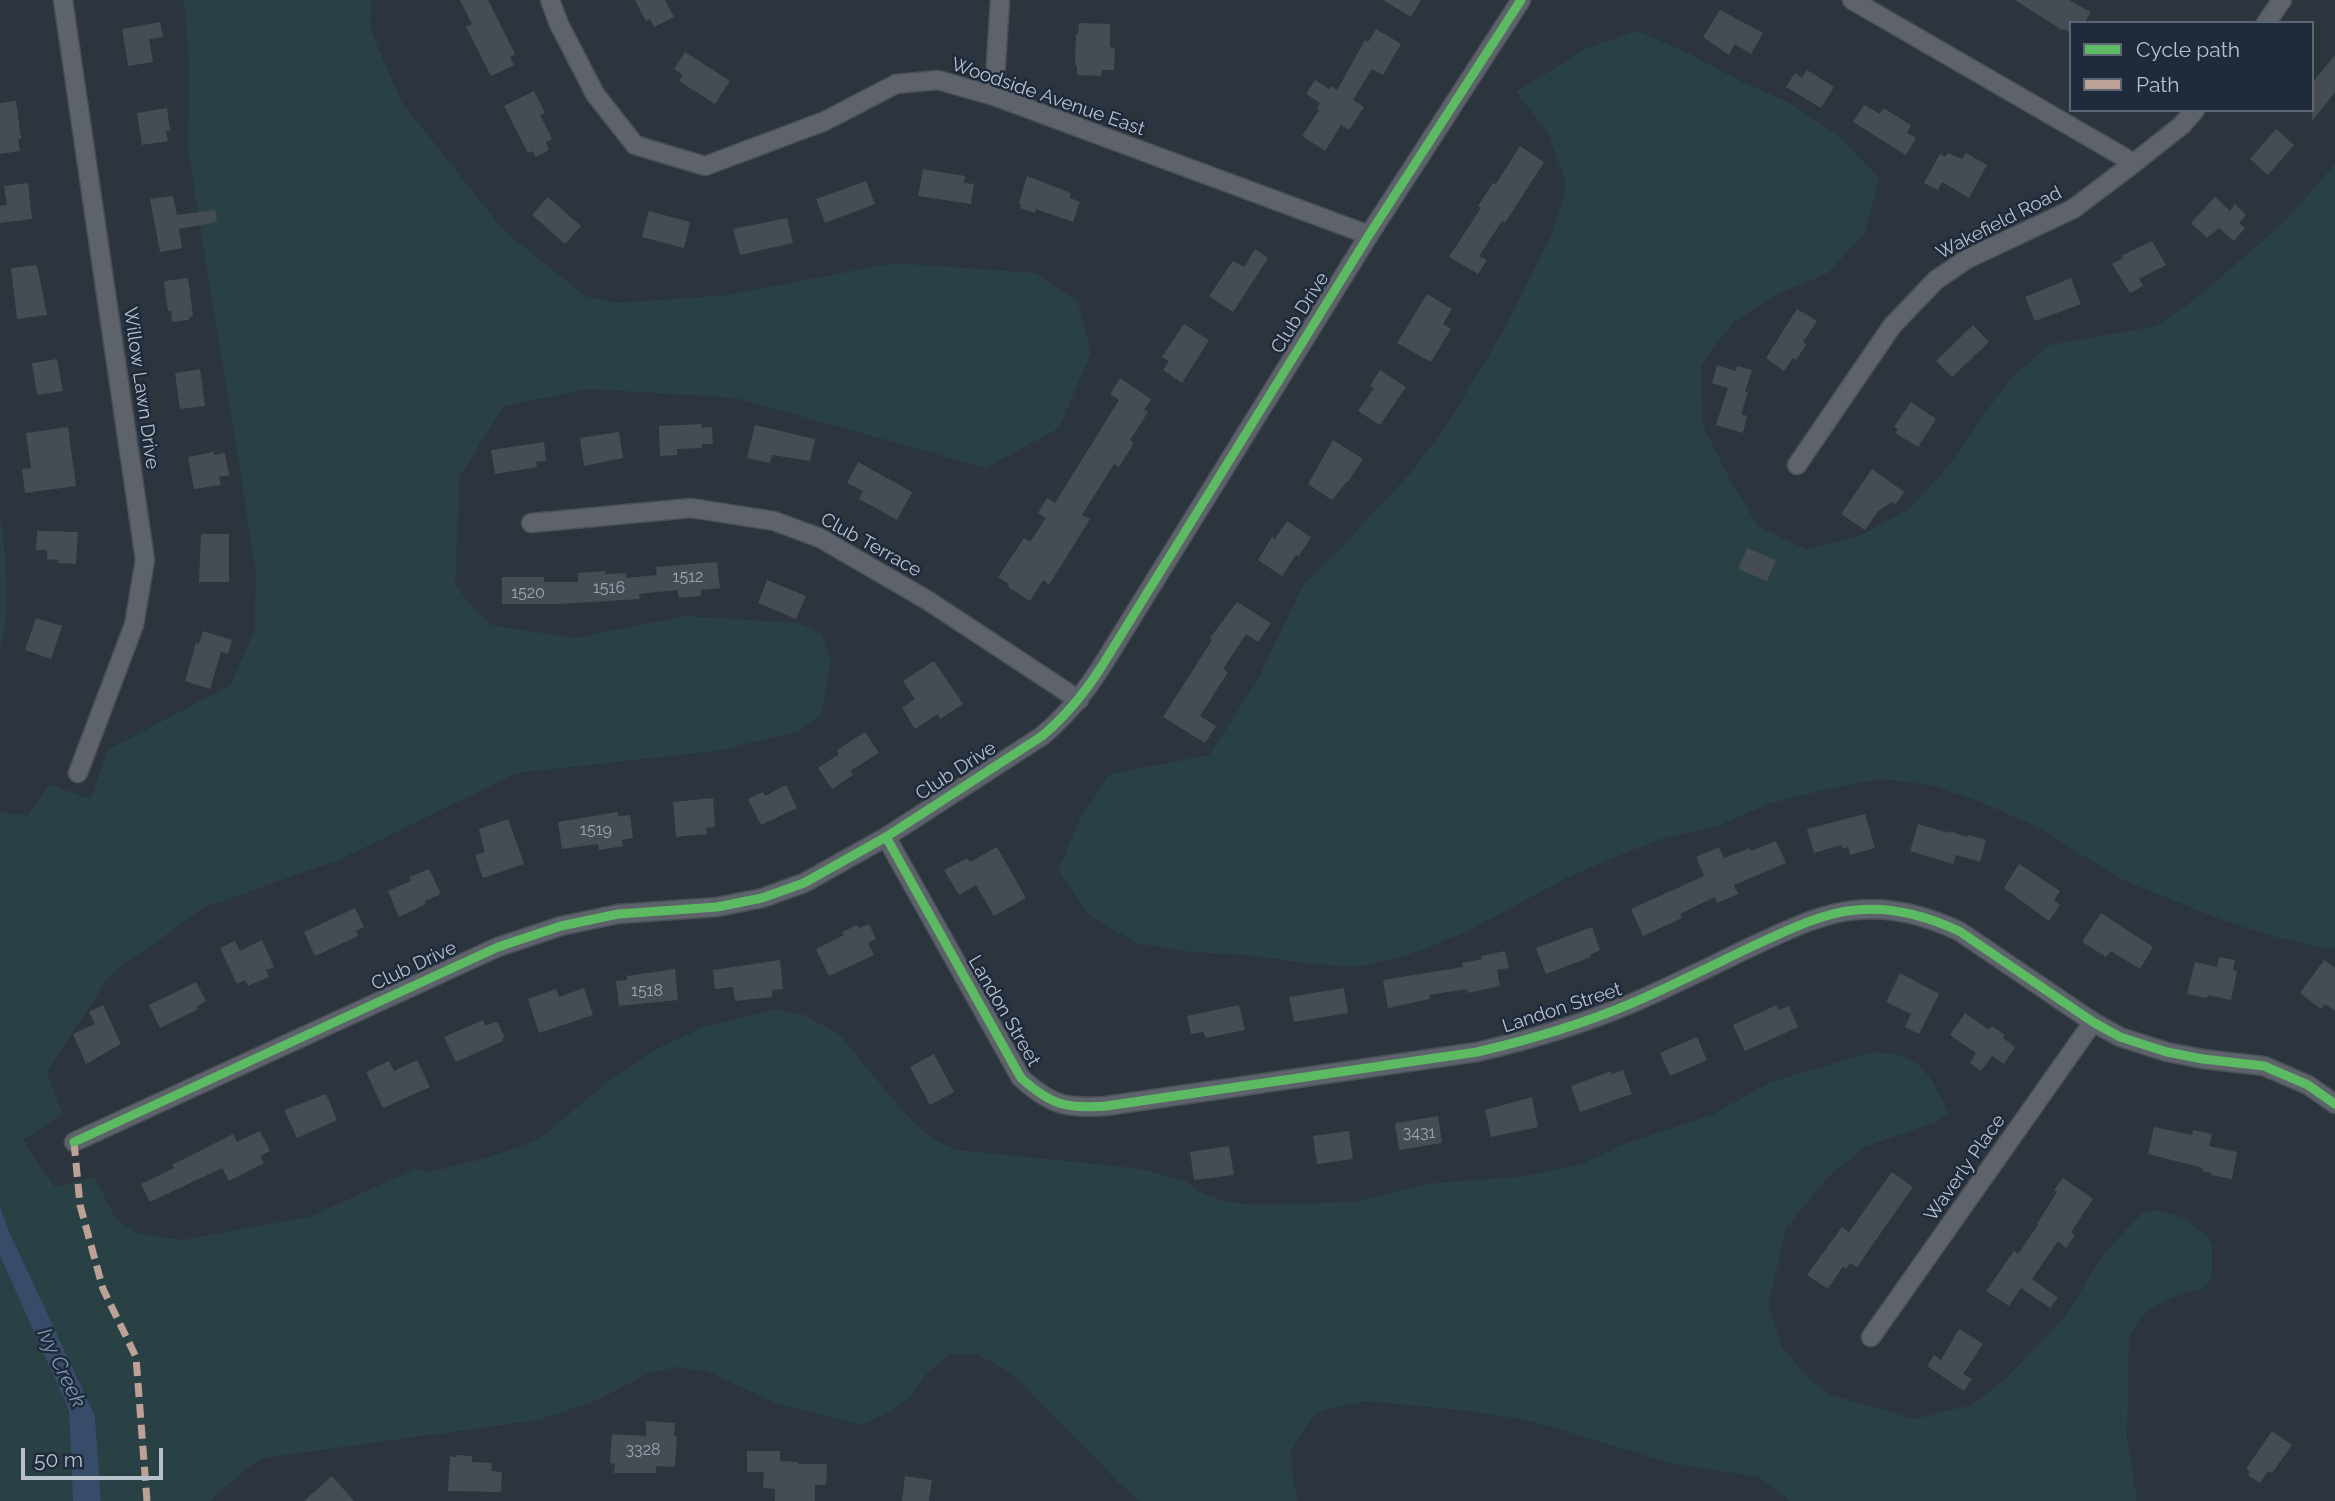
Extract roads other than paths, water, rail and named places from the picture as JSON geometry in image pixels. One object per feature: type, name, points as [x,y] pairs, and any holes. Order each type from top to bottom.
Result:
[{"type":"street","name":"Willow Lawn Drive","points":[[63,0],[145,560],[134,625],[78,773]]},
{"type":"street","name":"Woodside Avenue East","points":[[550,0],[559,24],[595,94],[635,145],[705,166],[825,121],[896,84],[938,80],[994,96],[1369,235]]},
{"type":"street","points":[[994,96],[1000,0]]},
{"type":"street","name":"Club Drive","points":[[74,1142],[498,947],[561,926],[618,914],[717,907],[762,898],[804,883],[886,837],[1042,736],[1079,701],[1369,235],[1521,0]]},
{"type":"street","points":[[1852,0],[2134,163]]},
{"type":"street","points":[[2267,21],[2283,0]]},
{"type":"street","name":"Wakefield Road","points":[[1797,465],[1892,326],[1936,280],[1966,259],[2073,209],[2182,125],[2193,112]]},
{"type":"street","name":"Club Terrace","points":[[531,523],[691,508],[774,521],[820,538],[928,600],[1079,701]]},
{"type":"street","name":"Landon Street","points":[[886,837],[1021,1078],[1051,1102],[1072,1107],[1106,1106],[1477,1052],[1530,1040],[1631,1004],[1791,928],[1854,910],[1877,909],[1935,920],[1959,932],[2093,1022],[2120,1037],[2167,1052],[2264,1066],[2308,1085],[2335,1104]]},
{"type":"street","name":"Waverly Place","points":[[1871,1337],[2093,1022]]},
{"type":"water","name":"Ivy Creek","points":[[0,1207],[95,1416],[101,1501],[73,1501],[69,1410],[0,1256]]}]
